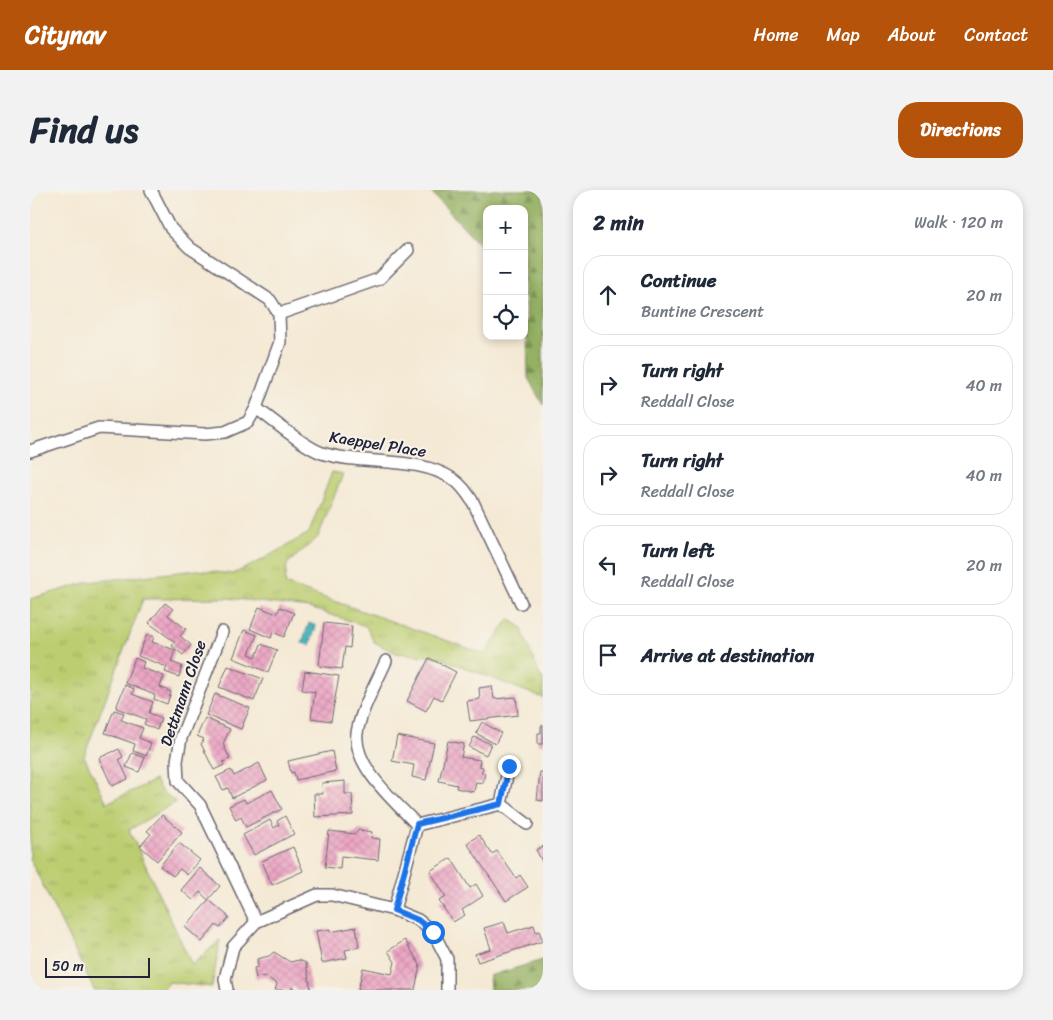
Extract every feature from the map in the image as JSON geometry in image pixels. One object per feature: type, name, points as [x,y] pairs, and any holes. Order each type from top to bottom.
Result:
[{"type":"street","points":[[30,451],[99,428],[204,434],[225,432],[248,422],[256,408],[280,342],[279,314],[270,300],[190,248],[171,229],[151,190]]},
{"type":"street","points":[[279,314],[379,278],[408,250]]},
{"type":"street","name":"Kaeppel Place","points":[[256,408],[320,452],[335,456],[421,466],[453,479],[464,488],[473,502],[521,603]]},
{"type":"street","name":"Dettmann Close","points":[[222,632],[181,738],[177,761],[178,781],[200,805],[256,922]]},
{"type":"street","points":[[386,661],[363,714],[357,734],[359,754],[366,770],[417,824]]},
{"type":"street","points":[[501,804],[509,766]]},
{"type":"street","points":[[417,824],[501,804]]},
{"type":"street","points":[[501,804],[527,824]]},
{"type":"street","points":[[394,910],[417,824]]},
{"type":"street","points":[[227,990],[224,979],[233,947],[256,922],[317,895],[332,895],[394,910],[418,920],[433,932],[447,959],[447,990]]},
{"type":"green space","points":[[429,190],[543,190],[543,405],[528,378],[528,205],[483,205],[483,248]]},
{"type":"green space","points":[[332,472],[343,474],[318,537],[287,564],[285,584],[485,654],[509,619],[521,627],[540,676],[543,678],[543,698],[438,657],[396,653],[374,642],[366,626],[309,608],[228,598],[143,599],[84,756],[107,803],[155,780],[161,791],[176,802],[129,830],[192,965],[220,940],[212,987],[169,982],[163,990],[94,990],[30,859],[30,599],[89,582],[197,570],[233,574],[309,533]]},
{"type":"green space","points":[[543,960],[543,990],[490,990],[489,976]]},
{"type":"water","points":[[309,623],[316,626],[310,645],[302,643]]},
{"type":"building","points":[[165,603],[173,609],[168,615],[186,629],[180,636],[191,645],[183,655],[172,646],[175,642],[149,623]]},
{"type":"building","points":[[259,607],[277,614],[280,607],[294,613],[284,637],[273,632],[271,638],[250,629]]},
{"type":"building","points":[[324,623],[352,626],[350,648],[345,647],[342,669],[319,666]]},
{"type":"building","points":[[244,630],[257,635],[249,654],[256,657],[261,644],[277,650],[268,672],[233,658]]},
{"type":"building","points":[[147,634],[154,637],[152,642],[175,650],[171,662],[182,666],[179,677],[165,672],[167,667],[138,656]]},
{"type":"building","points":[[135,658],[144,662],[142,668],[164,676],[160,687],[171,692],[167,704],[154,699],[155,695],[125,683]]},
{"type":"building","points":[[429,658],[456,672],[442,700],[434,696],[426,711],[407,701]]},
{"type":"building","points":[[228,666],[263,679],[254,701],[219,687]]},
{"type":"building","points":[[305,671],[339,676],[331,721],[311,718],[315,692],[302,690]]},
{"type":"building","points":[[125,685],[134,689],[132,694],[153,702],[149,713],[161,718],[157,730],[144,724],[146,719],[116,708]]},
{"type":"building","points":[[492,686],[494,699],[516,697],[518,715],[470,721],[467,701],[480,699],[479,688]]},
{"type":"building","points":[[215,694],[250,708],[241,729],[206,715]]},
{"type":"building","points":[[114,710],[124,713],[121,720],[143,728],[139,738],[151,743],[146,756],[133,751],[135,744],[105,733]]},
{"type":"building","points":[[205,718],[230,729],[223,744],[230,759],[223,762],[224,765],[214,770],[201,744],[204,739],[197,736]]},
{"type":"building","points":[[482,722],[501,733],[495,744],[476,733]]},
{"type":"building","points":[[543,725],[543,744],[538,744],[538,733],[541,733],[541,726]]},
{"type":"building","points":[[397,736],[434,743],[426,780],[412,777],[414,765],[392,761]]},
{"type":"building","points":[[474,737],[491,744],[486,755],[469,747]]},
{"type":"building","points":[[448,741],[464,744],[461,757],[480,760],[479,766],[483,767],[481,773],[485,773],[483,783],[476,782],[474,792],[456,788],[457,785],[439,781]]},
{"type":"building","points":[[119,749],[123,757],[119,759],[128,779],[112,786],[99,758]]},
{"type":"building","points":[[332,751],[336,771],[296,780],[294,772],[291,773],[288,761]]},
{"type":"building","points":[[132,753],[145,758],[139,772],[126,767]]},
{"type":"building","points":[[259,763],[267,780],[232,798],[228,788],[223,790],[216,777],[231,770],[234,776]]},
{"type":"building","points":[[540,772],[543,772],[543,801],[537,800]]},
{"type":"building","points":[[345,781],[345,794],[352,794],[353,815],[315,817],[314,794],[323,794],[322,783]]},
{"type":"building","points":[[272,790],[282,809],[246,827],[241,817],[236,820],[229,806],[244,799],[246,803]]},
{"type":"building","points":[[162,815],[182,832],[157,861],[140,846],[151,834],[147,831]]},
{"type":"building","points":[[285,816],[294,834],[254,855],[243,835],[270,820],[274,828],[279,825],[277,821]]},
{"type":"building","points":[[359,830],[372,832],[371,838],[380,839],[378,860],[341,856],[340,869],[325,867],[329,831],[355,834]]},
{"type":"building","points":[[479,835],[492,854],[497,851],[516,878],[520,875],[528,887],[506,901],[467,843]]},
{"type":"building","points":[[179,843],[200,860],[187,875],[180,869],[173,876],[160,866]]},
{"type":"building","points":[[543,846],[543,863],[536,850]]},
{"type":"building","points":[[293,847],[303,871],[272,885],[262,861]]},
{"type":"building","points":[[451,858],[470,888],[476,884],[483,896],[462,910],[465,915],[453,922],[439,901],[446,897],[430,871]]},
{"type":"building","points":[[200,868],[220,886],[208,900],[200,892],[193,900],[181,890]]},
{"type":"building","points":[[209,900],[229,917],[220,928],[216,925],[202,942],[185,927]]},
{"type":"building","points":[[504,922],[508,933],[534,925],[536,932],[539,931],[543,941],[478,962],[475,954],[491,949],[484,928]]},
{"type":"building","points":[[356,927],[359,947],[345,950],[347,958],[322,963],[316,931],[330,929],[330,932]]},
{"type":"building","points":[[405,940],[420,965],[415,990],[358,990],[363,968],[392,974],[395,962],[388,951]]},
{"type":"building","points":[[274,952],[290,962],[299,960],[306,963],[311,990],[296,990],[292,987],[291,990],[275,990],[277,984],[265,976],[256,978],[254,968],[258,967],[257,959],[269,956]]},
{"type":"route","points":[[433,932],[418,920],[394,910],[417,824],[501,804],[509,766]]}]
